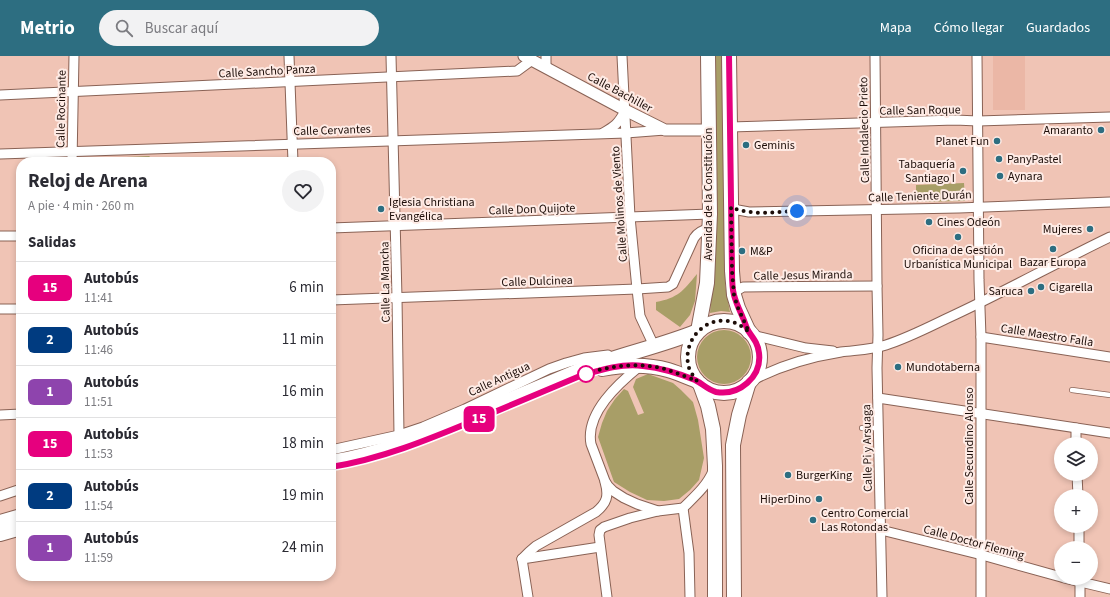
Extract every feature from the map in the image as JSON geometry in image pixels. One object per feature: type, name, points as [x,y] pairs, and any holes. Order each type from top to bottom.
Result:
[{"type":"main road","name":"Avenida de la Constitución","points":[[698,331],[707,283],[710,214],[708,56]]},
{"type":"main road","name":"Avenida de la Constitución","points":[[729,56],[732,271],[734,295],[738,308],[751,333]]},
{"type":"main road","points":[[336,461],[389,448],[430,433],[595,364],[681,338],[710,324],[721,321],[733,322],[743,326],[751,333],[758,345],[760,354],[759,364],[755,374],[749,382],[738,415],[733,445],[734,597]]},
{"type":"main road","points":[[698,331],[690,345],[688,356],[689,368],[699,382],[708,406],[714,429],[715,597]]},
{"type":"main road","points":[[336,466],[394,452],[430,439],[580,376],[612,367],[641,366],[667,370],[699,382],[708,389],[716,392],[728,392],[738,389],[749,382]]},
{"type":"main road","points":[[1,530],[16,520]]},
{"type":"main road","points":[[1,530],[16,528]]},
{"type":"street","name":"Calle Rocinante","points":[[72,157],[74,56]]},
{"type":"street","points":[[290,56],[293,157]]},
{"type":"street","name":"Calle La Mancha","points":[[391,56],[399,435]]},
{"type":"street","points":[[546,56],[546,68]]},
{"type":"street","name":"Calle Molinos de Viento","points":[[622,56],[626,110],[630,217],[637,289],[640,316],[654,346]]},
{"type":"street","name":"Calle Indalecio Prieto","points":[[875,56],[878,347]]},
{"type":"street","name":"Calle Secundino Alonso","points":[[978,56],[982,597]]},
{"type":"street","name":"Calle Sancho Panza","points":[[0,95],[517,71],[528,58]]},
{"type":"street","name":"Calle Bachiller","points":[[528,58],[665,130],[709,130]]},
{"type":"street","points":[[603,133],[620,121],[626,110]]},
{"type":"street","name":"Calle San Roque","points":[[730,127],[1110,117]]},
{"type":"street","name":"Calle Cervantes","points":[[0,154],[626,133],[665,130]]},
{"type":"street","name":"Calle Teniente Durán","points":[[731,207],[749,212],[876,210],[1110,202]]},
{"type":"street","name":"Calle Don Quijote","points":[[336,228],[710,214]]},
{"type":"street","name":"Calle Dulcinea","points":[[336,300],[668,287],[673,284],[697,233],[702,230],[709,229]]},
{"type":"street","points":[[0,236],[16,236]]},
{"type":"street","points":[[749,382],[766,373],[787,365],[840,352],[865,350],[878,347],[915,334],[1110,237]]},
{"type":"street","name":"Calle Jesus Miranda","points":[[734,295],[736,291],[743,287],[877,286]]},
{"type":"street","points":[[0,309],[16,309]]},
{"type":"street","points":[[751,333],[806,348],[840,352]]},
{"type":"street","name":"Calle Maestro Falla","points":[[981,337],[1110,356]]},
{"type":"street","name":"Calle Pi y Arsuaga","points":[[878,347],[882,597]]},
{"type":"street","name":"Calle Antigua","points":[[336,449],[399,435],[423,427],[465,409],[549,369],[561,365],[584,358],[634,352]]},
{"type":"street","points":[[522,559],[536,546],[596,512],[602,507],[607,496],[605,482],[590,438],[592,427],[602,404],[612,391],[641,366]]},
{"type":"street","points":[[878,398],[1110,433]]},
{"type":"street","points":[[0,415],[16,414]]},
{"type":"street","points":[[1076,428],[1076,437]]},
{"type":"street","points":[[607,597],[600,547],[599,532],[601,528],[658,510],[683,508],[709,479],[715,466]]},
{"type":"street","points":[[605,482],[613,491],[624,498],[637,504],[658,510]]},
{"type":"street","points":[[0,496],[16,491]]},
{"type":"street","points":[[683,508],[689,554],[690,597]]},
{"type":"street","name":"Calle Doctor Fleming","points":[[881,530],[982,555],[1054,576]]},
{"type":"street","points":[[522,559],[600,547]]},
{"type":"street","points":[[522,559],[528,597]]},
{"type":"street","points":[[1080,585],[1080,597]]},
{"type":"street","name":"Calle Doctor Fleming","points":[[1097,585],[1110,589]]},
{"type":"lane","points":[[1072,390],[1110,395]]},
{"type":"lane","points":[[862,428],[879,428]]},
{"type":"shaded area","points":[[713,56],[724,56],[725,285],[730,312],[721,311],[710,313],[712,285]]},
{"type":"shaded area","points":[[993,56],[1025,56],[1025,110],[993,110]]},
{"type":"shaded area","points":[[150,156],[149,157],[126,157]]},
{"type":"shaded area","points":[[964,183],[965,201],[916,202],[916,185]]},
{"type":"shaded area","points":[[697,274],[695,301],[690,315],[680,327],[656,310],[656,302],[680,293]]},
{"type":"shaded area","points":[[724,330],[734,332],[743,338],[749,347],[751,357],[749,367],[743,376],[734,382],[724,384],[714,382],[705,376],[699,367],[697,357],[699,347],[705,338],[714,332]]},
{"type":"shaded area","points":[[648,374],[673,383],[681,390],[693,402],[698,420],[704,458],[699,480],[679,499],[664,501],[647,500],[614,482],[598,437],[607,411],[624,389],[628,391],[638,415],[644,413],[633,387],[636,379]]},
{"type":"bus line","name":"15","points":[[336,466],[394,452],[430,439],[580,376],[612,367],[641,366],[667,370],[697,381],[708,389],[716,392],[728,392],[738,389],[749,382],[755,374],[759,364],[760,354],[758,345],[749,332],[734,295],[732,271],[729,56]]},
{"type":"place","name":"Amaranto","points":[[1101,130]]},
{"type":"place","name":"Planet Fun","points":[[997,141]]},
{"type":"place","name":"Geminis","points":[[746,145]]},
{"type":"place","name":"PanyPastel","points":[[999,159]]},
{"type":"place","name":"Tabaquería Santiago I","points":[[963,171]]},
{"type":"place","name":"Aynara","points":[[1000,176]]},
{"type":"place","name":"Iglesia Christiana Evangélica","points":[[381,209]]},
{"type":"place","name":"Cines Odeón","points":[[929,222]]},
{"type":"place","name":"Mujeres","points":[[1090,229]]},
{"type":"place","name":"Oficina de Gestión Urbanística Municipal","points":[[958,237]]},
{"type":"place","name":"Bazar Europa","points":[[1053,249]]},
{"type":"place","name":"M&P","points":[[742,251]]},
{"type":"place","name":"Cigarella","points":[[1041,287]]},
{"type":"place","name":"Saruca","points":[[1031,291]]},
{"type":"place","name":"Mundotaberna","points":[[898,367]]},
{"type":"place","name":"BurgerKing","points":[[788,475]]},
{"type":"place","name":"HiperDino","points":[[819,499]]},
{"type":"place","name":"Centro Comercial Las Rotondas","points":[[813,520]]},
{"type":"route","points":[[586,374],[612,367],[641,366],[667,370],[697,381],[689,368],[688,356],[690,345],[698,331],[710,324],[721,321],[733,322],[743,326],[749,332],[734,295],[731,207],[749,212],[797,211]]}]
